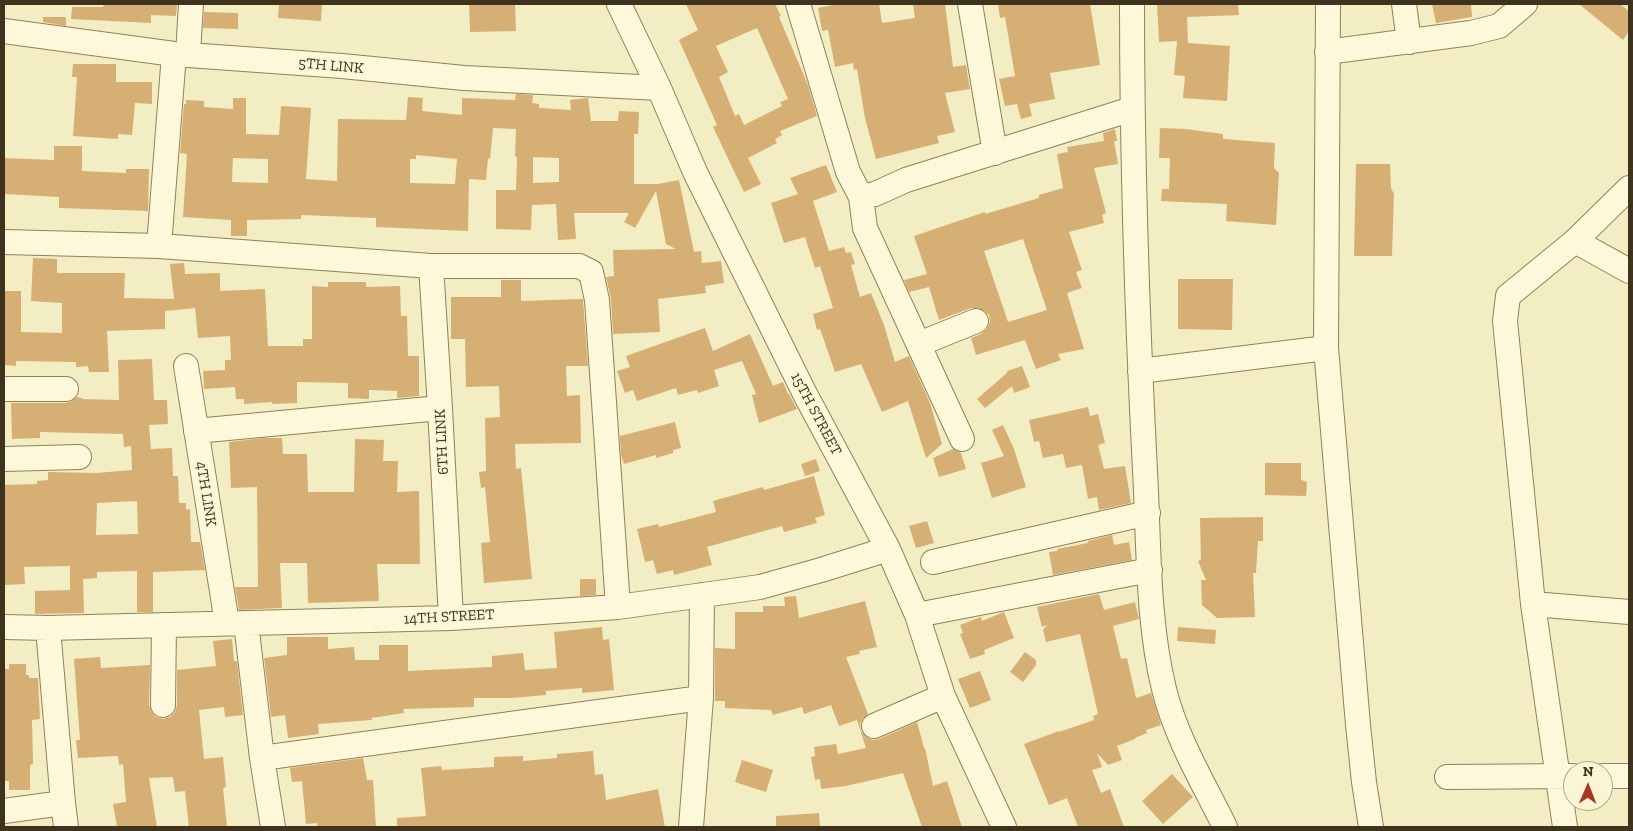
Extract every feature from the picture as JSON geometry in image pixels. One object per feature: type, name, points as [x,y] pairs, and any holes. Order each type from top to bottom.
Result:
[{"type":"street","points":[[159,246],[181,54],[191,4]]},
{"type":"street","name":"15TH STREET","points":[[618,4],[659,88],[695,172],[774,332],[888,549],[917,615],[942,696],[1004,827]]},
{"type":"street","points":[[798,4],[848,172],[861,197],[865,228],[962,438]]},
{"type":"street","points":[[970,4],[994,153]]},
{"type":"street","points":[[1132,4],[1132,109],[1140,371],[1150,570],[1157,648],[1164,687],[1173,721],[1225,827]]},
{"type":"street","points":[[1328,4],[1326,348],[1359,735],[1364,782],[1372,827]]},
{"type":"street","points":[[1404,4],[1409,42]]},
{"type":"street","points":[[1327,52],[1471,33],[1499,26],[1525,4]]},
{"type":"street","name":"5TH LINK","points":[[4,31],[181,54],[464,78],[659,88]]},
{"type":"street","points":[[861,197],[875,194],[906,180],[1132,109]]},
{"type":"street","points":[[1563,761],[1533,604],[1505,321],[1508,296],[1575,241],[1629,188]]},
{"type":"street","points":[[1575,241],[1629,271]]},
{"type":"street","points":[[4,242],[159,246],[431,266],[569,265],[578,266],[591,272],[597,300],[618,607]]},
{"type":"street","name":"6TH LINK","points":[[431,266],[451,618]]},
{"type":"street","points":[[919,344],[976,321]]},
{"type":"street","points":[[1140,371],[1326,348]]},
{"type":"street","name":"4TH LINK","points":[[186,366],[196,431],[237,623],[273,827]]},
{"type":"street","points":[[4,389],[66,389]]},
{"type":"street","points":[[196,431],[440,408]]},
{"type":"street","points":[[4,459],[79,457]]},
{"type":"street","points":[[933,562],[1148,513]]},
{"type":"street","name":"14TH STREET","points":[[4,627],[48,628],[451,618],[618,607],[760,587],[888,549]]},
{"type":"street","points":[[917,615],[1150,570]]},
{"type":"street","points":[[691,827],[701,698],[702,595]]},
{"type":"street","points":[[1533,604],[1629,612]]},
{"type":"street","points":[[163,705],[164,625]]},
{"type":"street","points":[[48,628],[66,827]]},
{"type":"street","points":[[874,726],[942,696]]},
{"type":"street","points":[[262,758],[701,698]]},
{"type":"street","points":[[1447,777],[1563,776]]},
{"type":"street","points":[[1613,776],[1629,776]]},
{"type":"street","points":[[4,811],[63,803]]},
{"type":"street","points":[[1565,811],[1565,827]]},
{"type":"building","points":[[104,4],[177,4],[176,16],[151,15],[151,23],[71,19],[72,7],[103,7]]},
{"type":"building","points":[[279,4],[322,4],[321,21],[278,18]]},
{"type":"building","points":[[469,4],[515,4],[516,31],[470,32]]},
{"type":"building","points":[[686,4],[775,4],[808,85],[817,116],[780,131],[782,135],[775,139],[777,143],[748,158],[761,184],[744,192],[713,127],[717,125],[679,40],[698,30]],"holes":[[[757,28],[788,99],[780,102],[782,106],[744,125],[739,114],[735,116],[719,77],[728,72],[716,46]]]},
{"type":"building","points":[[838,4],[879,4],[882,23],[915,18],[913,4],[945,4],[953,67],[966,65],[970,89],[945,93],[955,132],[937,136],[939,143],[876,159],[865,118],[857,69],[854,70],[853,63],[835,67],[828,30],[822,31],[818,8]]},
{"type":"building","points":[[998,4],[1090,4],[1100,65],[1050,73],[1055,99],[1029,104],[1032,116],[1021,119],[1017,104],[1005,106],[999,79],[1015,76],[1005,17],[1000,18]]},
{"type":"building","points":[[1157,4],[1238,4],[1239,15],[1187,17],[1188,43],[1230,46],[1227,101],[1183,98],[1185,76],[1174,75],[1177,41],[1159,42]]},
{"type":"building","points":[[1432,4],[1471,4],[1472,17],[1436,23]]},
{"type":"building","points":[[1579,4],[1620,4],[1629,11],[1629,31],[1623,40]]},
{"type":"building","points":[[204,12],[238,13],[238,29],[203,28]]},
{"type":"building","points":[[43,17],[66,17],[66,26],[43,22]]},
{"type":"building","points":[[73,64],[116,64],[116,82],[152,82],[152,104],[135,103],[132,135],[118,134],[118,139],[73,136],[77,77],[72,77]]},
{"type":"building","points":[[516,94],[533,95],[532,103],[539,104],[539,108],[571,110],[570,100],[588,98],[591,121],[618,121],[619,111],[639,112],[638,134],[634,134],[634,184],[658,184],[679,180],[694,252],[701,251],[702,263],[721,261],[724,283],[705,286],[706,293],[658,299],[660,332],[613,334],[611,299],[606,277],[614,276],[613,250],[676,249],[666,244],[656,191],[635,228],[624,222],[629,213],[574,213],[576,239],[558,240],[556,204],[532,205],[531,230],[496,229],[496,190],[516,190],[516,129],[493,128],[486,180],[469,179],[468,231],[376,227],[376,218],[301,215],[301,219],[247,220],[247,236],[231,236],[231,220],[183,217],[187,154],[180,153],[184,104],[186,104],[186,100],[204,101],[204,107],[233,109],[233,98],[246,98],[246,134],[279,135],[281,106],[311,108],[306,179],[337,181],[338,119],[406,120],[408,97],[423,98],[422,111],[462,115],[462,98],[515,100]],"holes":[[[416,155],[457,159],[455,184],[410,183],[410,159],[416,159]],[[533,157],[559,158],[559,182],[533,183]],[[233,158],[268,159],[268,183],[232,182]]]},
{"type":"building","points":[[1160,128],[1223,134],[1223,139],[1275,143],[1274,168],[1279,173],[1276,225],[1226,221],[1227,204],[1161,201],[1162,189],[1169,189],[1170,158],[1159,158]]},
{"type":"building","points":[[1115,129],[1117,141],[1114,141],[1118,164],[1094,168],[1106,213],[1102,215],[1104,223],[1069,232],[1082,270],[1076,272],[1082,288],[1067,293],[1084,349],[1058,354],[1061,360],[1036,369],[1025,340],[976,355],[971,338],[987,329],[990,322],[989,315],[985,311],[971,308],[939,320],[929,287],[909,292],[904,280],[927,274],[914,236],[985,212],[985,214],[1039,198],[1039,195],[1063,188],[1057,154],[1068,152],[1067,147],[1104,141],[1103,133]],"holes":[[[1023,239],[1047,310],[1008,322],[984,251]]]},
{"type":"building","points":[[54,146],[82,146],[82,171],[126,173],[126,169],[149,169],[148,211],[59,208],[59,197],[4,194],[4,158],[54,160]]},
{"type":"building","points":[[1356,164],[1390,164],[1391,188],[1394,194],[1392,256],[1354,256]]},
{"type":"building","points":[[826,165],[837,192],[813,201],[829,251],[844,247],[846,253],[851,252],[855,264],[851,265],[860,297],[871,293],[884,325],[895,362],[909,356],[930,403],[942,444],[926,458],[908,401],[882,412],[861,364],[835,372],[820,329],[817,330],[813,314],[833,308],[820,266],[815,268],[805,237],[784,243],[771,203],[798,194],[790,178]]},
{"type":"building","points":[[33,258],[57,259],[57,273],[125,273],[124,298],[174,299],[170,264],[184,263],[185,274],[220,273],[220,291],[265,289],[268,346],[303,346],[303,339],[312,339],[312,286],[328,287],[328,282],[366,282],[366,287],[400,286],[401,316],[407,316],[408,356],[419,356],[419,396],[397,398],[397,391],[369,390],[369,399],[348,398],[348,383],[297,382],[297,403],[244,404],[244,399],[236,399],[235,387],[204,389],[203,371],[225,370],[225,360],[231,360],[230,336],[198,338],[195,308],[165,311],[165,329],[107,331],[109,372],[89,372],[88,366],[76,367],[76,362],[16,361],[16,366],[4,365],[4,291],[21,291],[21,332],[62,333],[62,303],[31,301]]},
{"type":"building","points":[[1178,279],[1233,279],[1232,330],[1178,329]]},
{"type":"building","points":[[501,280],[521,280],[521,301],[583,299],[588,366],[566,366],[567,396],[580,395],[581,443],[515,444],[516,469],[521,468],[532,579],[484,583],[481,543],[490,542],[485,487],[481,488],[479,472],[486,471],[485,418],[500,417],[499,386],[466,387],[465,339],[451,339],[451,297],[501,297]]},
{"type":"building","points":[[705,328],[713,351],[750,334],[773,386],[783,382],[797,409],[759,423],[752,395],[756,394],[742,361],[714,370],[719,386],[698,393],[697,390],[678,395],[676,388],[637,401],[633,390],[625,393],[617,371],[630,367],[626,356]]},
{"type":"building","points":[[152,359],[154,400],[167,400],[168,424],[149,425],[151,449],[172,448],[173,476],[178,476],[179,503],[186,503],[186,510],[190,509],[191,542],[200,542],[205,570],[153,572],[153,612],[137,612],[137,571],[97,572],[97,578],[83,579],[84,613],[35,614],[35,591],[70,590],[70,566],[24,567],[25,584],[4,585],[4,485],[37,484],[37,481],[48,480],[48,472],[96,473],[132,470],[131,446],[124,447],[123,434],[40,432],[40,438],[12,439],[11,403],[66,403],[76,397],[82,399],[119,400],[118,360]],"holes":[[[137,501],[138,534],[96,535],[97,503]]]},
{"type":"building","points":[[1022,366],[1030,387],[1014,393],[1012,386],[985,408],[977,399],[1007,371]]},
{"type":"building","points":[[1088,407],[1090,416],[1098,414],[1105,443],[1098,445],[1104,469],[1125,466],[1131,503],[1099,510],[1097,497],[1088,499],[1082,465],[1066,468],[1063,454],[1043,458],[1039,441],[1034,442],[1029,420]]},
{"type":"building","points":[[675,422],[681,448],[673,450],[673,453],[656,458],[656,455],[624,464],[621,455],[620,436]]},
{"type":"building","points":[[1003,425],[1014,449],[1026,487],[992,498],[981,463],[1004,456],[992,430]]},
{"type":"building","points":[[282,438],[283,454],[307,454],[308,492],[354,492],[355,439],[384,440],[383,461],[398,461],[397,492],[419,491],[420,564],[377,564],[379,601],[308,603],[307,563],[280,563],[282,608],[239,610],[235,587],[258,587],[257,487],[231,488],[229,442]]},
{"type":"building","points":[[953,449],[961,453],[966,469],[939,477],[933,458]]},
{"type":"building","points":[[816,459],[820,471],[805,476],[801,464]]},
{"type":"building","points":[[1265,463],[1301,463],[1301,480],[1307,482],[1306,496],[1265,495]]},
{"type":"building","points":[[814,476],[825,515],[815,518],[817,523],[784,532],[782,526],[707,547],[712,565],[674,575],[673,570],[657,574],[653,560],[645,562],[637,529],[658,524],[659,527],[716,512],[713,501],[763,487],[764,490]]},
{"type":"building","points":[[1263,517],[1263,541],[1258,541],[1256,573],[1253,573],[1255,617],[1217,618],[1202,605],[1201,580],[1206,580],[1198,561],[1201,560],[1200,518]]},
{"type":"building","points":[[927,521],[934,543],[916,548],[909,526]]},
{"type":"building","points":[[1112,535],[1114,545],[1129,542],[1132,560],[1053,575],[1049,552]]},
{"type":"building","points":[[580,579],[596,579],[596,595],[580,596]]},
{"type":"building","points":[[1099,594],[1104,610],[1135,602],[1139,619],[1113,626],[1121,659],[1127,658],[1136,698],[1151,693],[1161,725],[1146,730],[1147,733],[1117,746],[1122,760],[1108,765],[1097,753],[1102,767],[1092,770],[1101,793],[1110,789],[1124,827],[1078,827],[1067,798],[1049,805],[1024,744],[1094,720],[1093,716],[1098,714],[1080,634],[1046,642],[1043,630],[1047,625],[1042,627],[1037,607]]},
{"type":"building","points":[[796,596],[799,618],[865,601],[877,647],[859,651],[860,654],[846,657],[868,714],[860,724],[861,731],[866,737],[873,740],[917,722],[933,786],[947,781],[962,827],[922,827],[903,773],[846,786],[821,789],[820,779],[815,780],[811,757],[815,756],[814,747],[836,744],[838,754],[866,748],[857,720],[839,726],[831,705],[804,714],[802,707],[773,715],[771,710],[725,708],[725,701],[715,701],[715,648],[735,649],[735,612],[763,612],[763,606],[785,606],[784,597]]},
{"type":"building","points":[[1004,612],[1014,638],[984,650],[985,654],[970,659],[960,634],[963,633],[960,625],[981,617],[982,621]]},
{"type":"building","points":[[602,627],[603,640],[609,639],[614,690],[582,693],[582,688],[546,691],[546,695],[511,698],[474,698],[474,707],[403,709],[404,713],[371,718],[372,720],[318,724],[319,734],[288,738],[285,715],[271,717],[264,658],[287,655],[287,637],[328,637],[328,649],[354,647],[355,660],[379,660],[379,645],[408,645],[408,671],[492,667],[492,656],[523,653],[525,670],[557,668],[554,632]]},
{"type":"building","points":[[1178,627],[1216,630],[1215,644],[1177,641]]},
{"type":"building","points":[[232,639],[234,661],[237,661],[243,715],[225,717],[224,707],[199,710],[204,759],[223,757],[226,787],[223,788],[227,827],[189,827],[185,791],[175,792],[173,777],[149,778],[157,827],[117,827],[113,804],[126,802],[123,764],[119,765],[118,756],[78,758],[76,740],[80,740],[74,659],[100,657],[101,668],[150,665],[149,705],[156,717],[163,719],[170,717],[175,712],[177,705],[177,670],[216,666],[213,641]]},
{"type":"building","points":[[1025,652],[1036,660],[1036,665],[1023,682],[1010,672]]},
{"type":"building","points":[[9,664],[26,664],[26,675],[29,675],[29,678],[38,678],[40,719],[32,720],[33,764],[30,765],[30,790],[9,790],[9,781],[4,781],[4,669],[9,669]]},
{"type":"building","points":[[980,671],[991,700],[970,708],[958,679]]},
{"type":"building","points":[[593,751],[595,775],[603,774],[606,800],[658,789],[665,827],[397,827],[397,818],[426,816],[421,768],[441,766],[442,770],[494,767],[494,757],[523,756],[523,761],[557,758],[557,754]]},
{"type":"building","points":[[363,758],[367,780],[373,780],[376,827],[317,827],[317,823],[306,824],[302,781],[292,782],[290,768]]},
{"type":"building","points":[[742,760],[773,770],[766,792],[735,782]]},
{"type":"building","points":[[1172,774],[1193,797],[1163,824],[1142,801]]},
{"type":"building","points":[[819,813],[820,827],[776,827],[776,816]]}]
